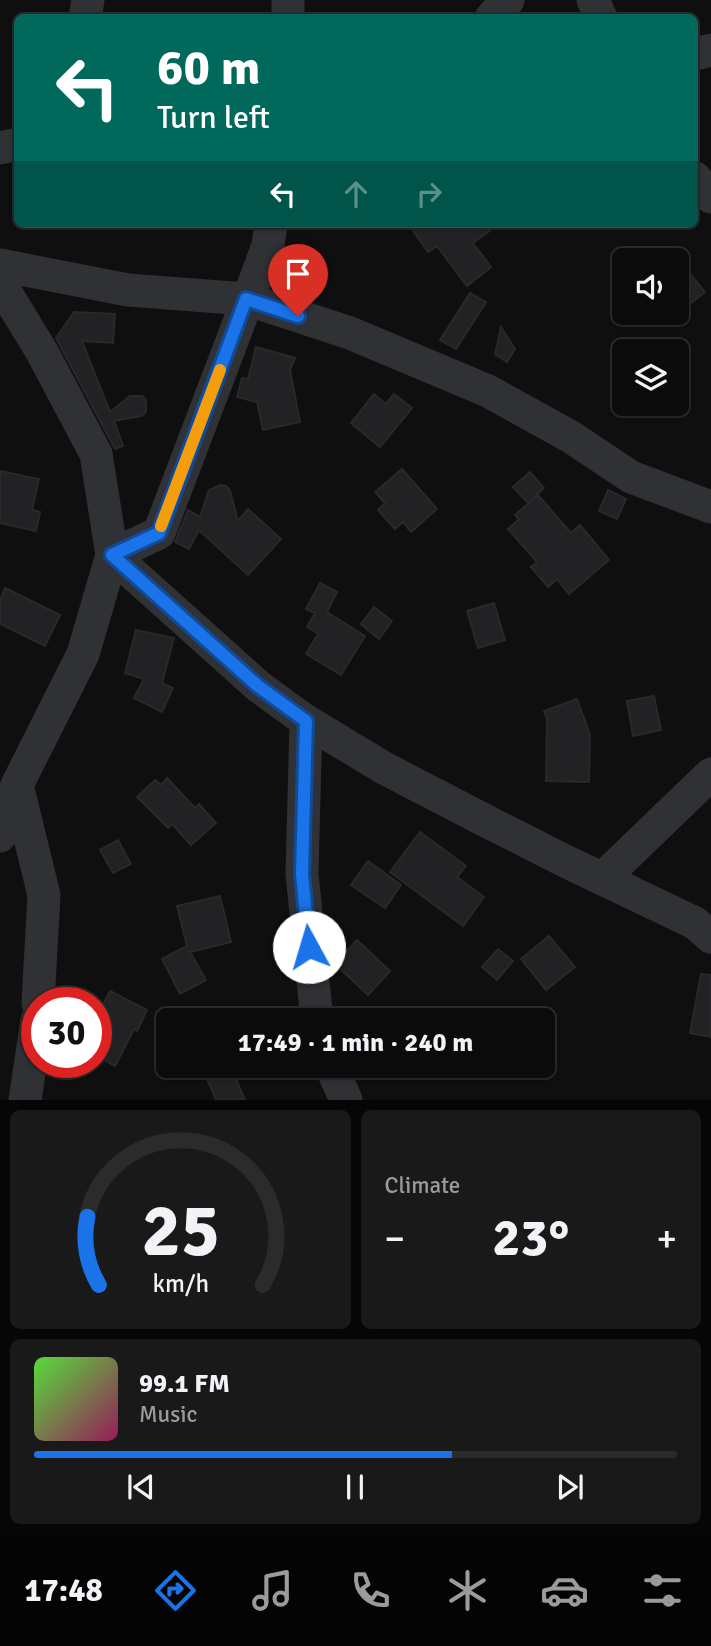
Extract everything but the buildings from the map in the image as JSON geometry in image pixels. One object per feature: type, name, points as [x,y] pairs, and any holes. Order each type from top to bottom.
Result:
[{"type":"street","points":[[495,14],[508,0]]},
{"type":"street","points":[[698,182],[711,197]]},
{"type":"street","points":[[112,555],[159,533],[246,299],[275,231]]},
{"type":"street","points":[[0,265],[128,290],[246,299],[350,333],[488,391],[571,437],[631,477],[711,507]]},
{"type":"street","points":[[0,283],[96,454],[112,555],[83,654],[18,785],[0,836]]},
{"type":"street","points":[[112,555],[258,686],[306,721],[384,768],[602,879],[695,922],[711,937]]},
{"type":"street","points":[[306,721],[302,874],[316,1008]]},
{"type":"street","points":[[602,879],[711,774]]},
{"type":"street","points":[[18,785],[44,895],[39,987]]},
{"type":"street","points":[[25,1100],[28,1078]]},
{"type":"street","points":[[336,1078],[346,1100]]},
{"type":"slow traffic","points":[[161,526],[220,370]]},
{"type":"route","points":[[298,316],[246,299],[159,533],[112,555],[258,686],[306,721],[302,874],[309,947]]}]
